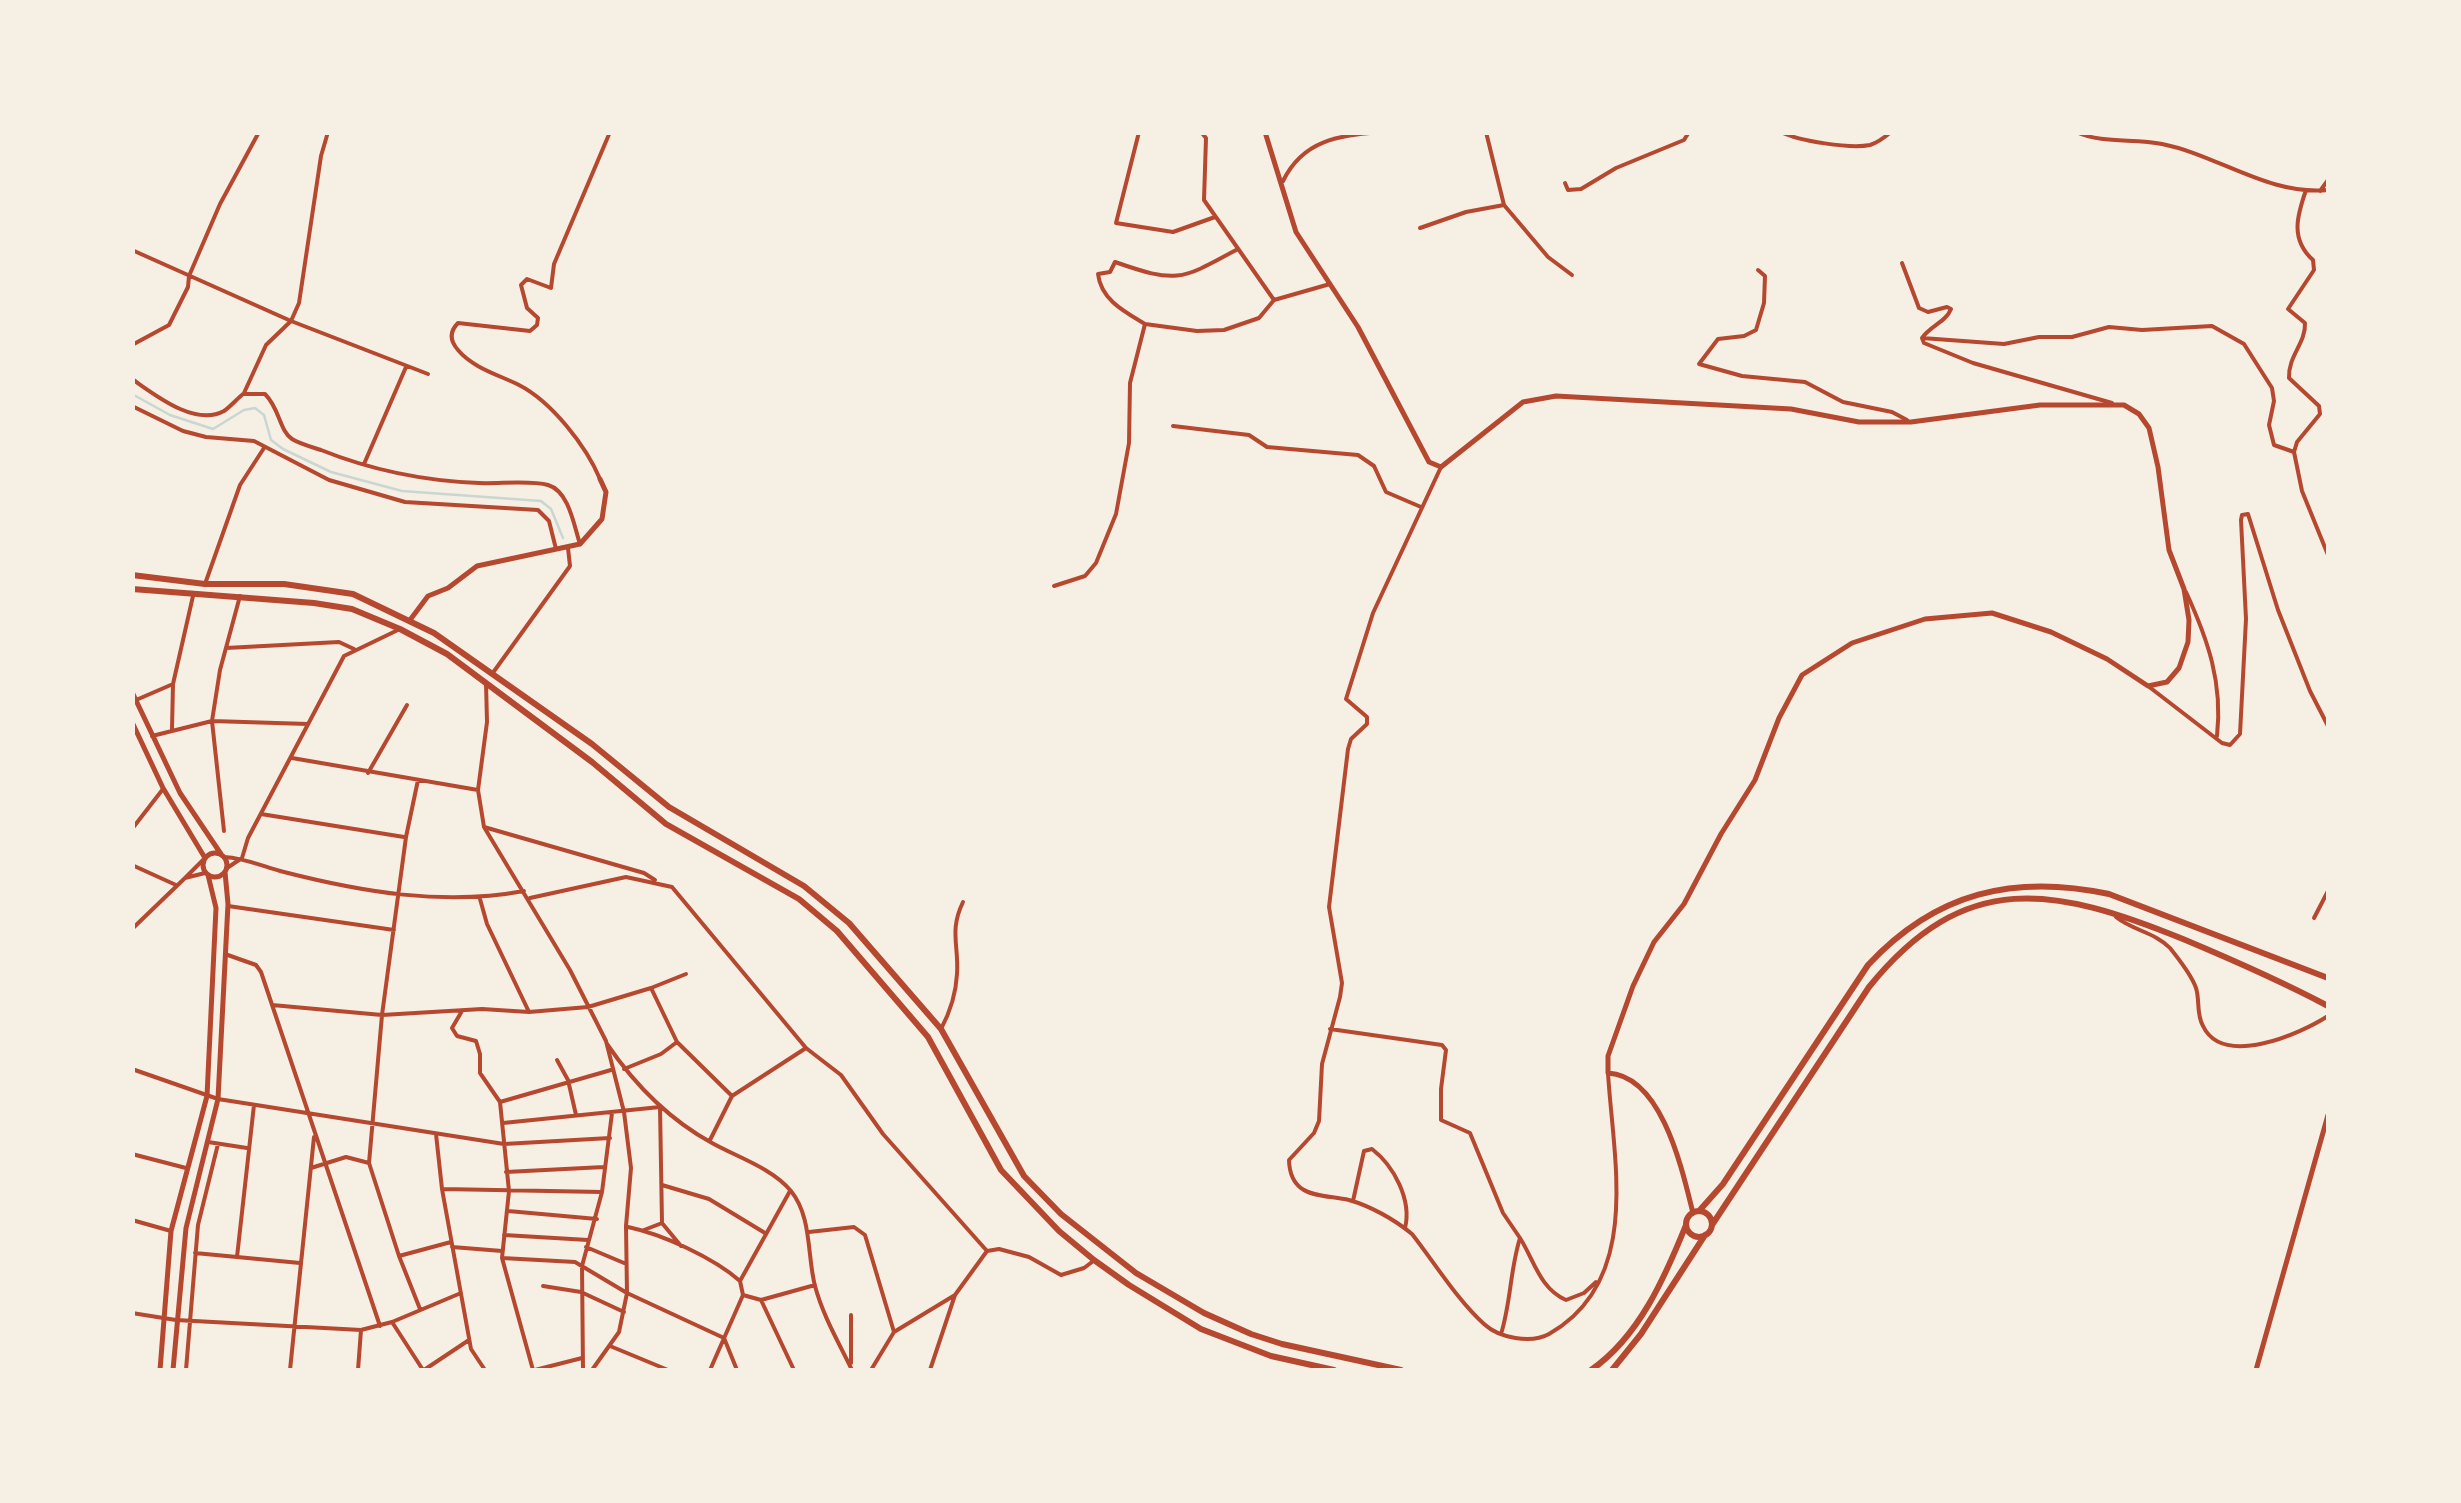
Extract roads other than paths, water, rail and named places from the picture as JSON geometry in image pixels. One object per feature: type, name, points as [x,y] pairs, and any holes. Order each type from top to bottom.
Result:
[{"type":"main road","points":[[132,575],[205,584],[284,584],[353,594],[434,633],[592,744],[669,807],[804,886],[849,923],[941,1029],[1024,1176],[1061,1214],[1136,1273],[1204,1313],[1251,1334],[1401,1370]]},
{"type":"main road","points":[[132,590],[240,596],[352,609],[400,628],[446,654],[592,762],[666,824],[799,899],[837,931],[928,1036],[1001,1170],[1058,1231],[1128,1286],[1212,1334],[1271,1356],[1334,1370]]},
{"type":"main road","points":[[1591,1370],[1628,1334],[1650,1302],[1686,1225],[1723,1184],[1868,965],[1890,942],[1946,905],[2009,887],[2072,886],[2110,894],[2328,978]]},
{"type":"main road","points":[[1612,1370],[1641,1334],[1868,987],[1908,944],[1950,917],[2002,900],[2048,898],[2108,910],[2273,976],[2328,1006]]},
{"type":"main road","points":[[1696,1212],[1708,1215],[1712,1225]]},
{"type":"main road","points":[[1686,1225],[1693,1235],[1705,1235]]},
{"type":"street","points":[[132,345],[168,326],[220,204],[259,132]]},
{"type":"street","points":[[132,378],[160,399],[204,416],[223,411],[243,394],[266,345],[291,322],[299,303],[328,132]]},
{"type":"street","points":[[410,620],[428,596],[448,588],[477,566],[580,544],[602,519],[606,492],[590,454],[574,434],[524,387],[466,358],[451,339],[452,329],[458,323],[530,331],[537,325],[538,318],[527,308],[521,285],[527,279],[550,288],[554,264],[610,132]]},
{"type":"street","points":[[1139,132],[1116,223],[1172,232],[1215,217]]},
{"type":"street","points":[[1201,132],[1206,138],[1204,200],[1274,300]]},
{"type":"street","points":[[1265,132],[1296,232],[1358,327],[1429,462],[1440,468]]},
{"type":"street","points":[[1282,182],[1299,156],[1324,142],[1351,132],[1379,132]]},
{"type":"street","points":[[1486,132],[1504,205],[1548,257],[1572,274]]},
{"type":"street","points":[[1566,183],[1568,190],[1581,189],[1616,168],[1684,140],[1688,132]]},
{"type":"street","points":[[1781,132],[1792,138],[1870,145],[1890,132]]},
{"type":"street","points":[[2002,132],[2030,132]]},
{"type":"street","points":[[2076,132],[2108,140],[2165,144],[2279,186],[2328,190]]},
{"type":"street","points":[[2320,191],[2328,180]]},
{"type":"street","points":[[2306,190],[2296,233],[2302,250],[2313,260],[2314,270],[2288,309],[2305,323],[2306,331],[2288,367],[2294,386],[2320,406],[2320,414],[2297,442],[2294,452],[2302,491],[2328,555]]},
{"type":"street","points":[[1420,228],[1466,212],[1504,205]]},
{"type":"street","points":[[132,250],[291,322],[428,374]]},
{"type":"street","points":[[1238,250],[1188,276],[1150,276],[1115,262],[1110,272],[1098,274],[1099,284],[1114,306],[1145,324],[1197,331],[1224,330],[1259,318],[1274,300],[1330,284]]},
{"type":"street","points":[[1902,263],[1918,308],[1928,312],[1951,308],[1946,318],[1922,338]]},
{"type":"street","points":[[1758,270],[1765,276],[1766,290],[1756,330],[1744,336],[1718,338],[1699,364],[1742,376],[1804,382],[1843,402],[1892,412],[1911,422]]},
{"type":"street","points":[[1054,586],[1085,576],[1096,563],[1116,514],[1129,443],[1130,383],[1145,324]]},
{"type":"street","points":[[1922,338],[2004,344],[2038,337],[2072,337],[2109,327],[2142,330],[2212,326],[2244,344],[2254,358],[2272,388],[2270,437],[2274,445],[2294,452]]},
{"type":"street","points":[[1922,338],[1934,348],[1973,363],[2140,414],[2149,428],[2158,467],[2169,550],[2215,668],[2217,736]]},
{"type":"street","points":[[364,464],[406,366]]},
{"type":"street","points":[[243,394],[264,394],[276,405],[283,428],[292,438],[364,464],[408,476],[475,484],[548,485],[560,492],[580,544]]},
{"type":"street","points":[[2116,404],[2040,405],[1911,422],[1859,422],[1791,409],[1556,396],[1524,402],[1440,468],[1373,613],[1346,699],[1367,717],[1367,724],[1349,745],[1329,907],[1342,984],[1322,1064],[1319,1121],[1314,1134],[1289,1160],[1302,1189],[1320,1198],[1353,1201],[1405,1228],[1485,1325],[1502,1334],[1546,1336],[1572,1317],[1601,1278],[1610,1254],[1617,1188],[1608,1056],[1640,972],[1654,942],[1684,904],[1721,834],[1756,780],[1779,718],[1802,675],[1852,644],[1924,620],[1992,613],[2051,632],[2107,659],[2222,743],[2230,744],[2240,734],[2246,619],[2241,520],[2242,514],[2248,514],[2278,610],[2328,726]]},
{"type":"street","points":[[132,406],[206,438],[254,441],[330,480],[405,502],[538,510],[550,521],[556,550]]},
{"type":"street","points":[[1173,426],[1249,435],[1267,447],[1358,455],[1374,466],[1386,492],[1420,507]]},
{"type":"street","points":[[205,584],[240,485],[264,448]]},
{"type":"street","points":[[492,674],[570,566],[568,548]]},
{"type":"street","points":[[2148,686],[2166,682],[2178,668],[2188,642],[2184,590]]},
{"type":"street","points":[[172,729],[173,684],[194,593]]},
{"type":"street","points":[[224,831],[212,721],[240,596]]},
{"type":"street","points":[[185,878],[206,874],[215,877],[242,858],[344,656],[400,628]]},
{"type":"street","points":[[226,648],[339,642],[356,650]]},
{"type":"street","points":[[173,684],[134,696],[180,793],[222,855],[228,906],[218,1100],[186,1228],[173,1370]]},
{"type":"street","points":[[486,684],[478,790],[484,826],[624,1069],[660,1107],[790,1190],[801,1208],[815,1285],[829,1326],[852,1369]]},
{"type":"street","points":[[368,773],[407,706]]},
{"type":"street","points":[[152,736],[212,721],[308,724]]},
{"type":"street","points":[[132,722],[163,788],[204,859],[216,908],[205,1096],[171,1231],[160,1370]]},
{"type":"street","points":[[292,758],[478,790]]},
{"type":"street","points":[[418,780],[406,837],[382,1015],[369,1163],[420,1309]]},
{"type":"street","points":[[132,830],[163,788]]},
{"type":"street","points":[[261,814],[406,837]]},
{"type":"street","points":[[484,826],[644,872],[658,882]]},
{"type":"street","points":[[132,930],[213,852],[284,872],[400,894],[480,899],[524,891]]},
{"type":"street","points":[[132,865],[176,885]]},
{"type":"street","points":[[528,899],[626,877],[672,887],[806,1048],[842,1075],[883,1134],[987,1251]]},
{"type":"street","points":[[2314,918],[2328,891]]},
{"type":"street","points":[[480,899],[486,924],[529,1012]]},
{"type":"street","points":[[941,1029],[950,1012],[957,972],[954,922],[963,902]]},
{"type":"street","points":[[228,906],[394,930]]},
{"type":"street","points":[[2108,910],[2127,926],[2170,948],[2196,987],[2202,1025],[2210,1038],[2223,1046],[2248,1046],[2309,1028],[2328,1016]]},
{"type":"street","points":[[225,954],[256,965],[311,1114],[380,1326]]},
{"type":"street","points":[[272,1005],[382,1015],[529,1012],[588,1007],[686,974]]},
{"type":"street","points":[[652,988],[677,1042],[732,1096]]},
{"type":"street","points":[[462,1011],[452,1028],[457,1036],[476,1041],[480,1073],[500,1102],[508,1191],[502,1258],[534,1370],[582,1358]]},
{"type":"street","points":[[1330,1029],[1442,1044],[1446,1050],[1440,1089],[1441,1120],[1470,1134],[1504,1213],[1533,1259],[1541,1280],[1555,1296],[1566,1300],[1584,1293],[1601,1278]]},
{"type":"street","points":[[592,1370],[620,1332],[627,1293],[626,1226],[631,1168],[624,1112],[606,1041]]},
{"type":"street","points":[[624,1069],[661,1054],[677,1042]]},
{"type":"street","points":[[710,1142],[732,1096],[806,1048]]},
{"type":"street","points":[[557,1060],[568,1080],[576,1115]]},
{"type":"street","points":[[132,1069],[218,1100],[504,1144],[610,1138]]},
{"type":"street","points":[[500,1102],[612,1069]]},
{"type":"street","points":[[1608,1073],[1623,1074],[1647,1092],[1664,1124],[1696,1212]]},
{"type":"street","points":[[236,1258],[254,1105]]},
{"type":"street","points":[[503,1123],[660,1107]]},
{"type":"street","points":[[660,1107],[662,1223],[682,1248]]},
{"type":"street","points":[[583,1370],[582,1266],[597,1219],[612,1113]]},
{"type":"street","points":[[2256,1370],[2328,1116]]},
{"type":"street","points":[[290,1370],[315,1132]]},
{"type":"street","points":[[436,1134],[460,1293],[470,1340],[484,1370]]},
{"type":"street","points":[[207,1142],[248,1148]]},
{"type":"street","points":[[186,1370],[198,1226],[218,1144]]},
{"type":"street","points":[[1353,1201],[1364,1151],[1372,1149],[1386,1160],[1400,1186],[1408,1216],[1405,1228]]},
{"type":"street","points":[[132,1154],[188,1168]]},
{"type":"street","points":[[311,1168],[346,1157],[369,1163]]},
{"type":"street","points":[[506,1172],[604,1166]]},
{"type":"street","points":[[662,1185],[709,1199],[765,1233]]},
{"type":"street","points":[[442,1189],[602,1192]]},
{"type":"street","points":[[710,1370],[743,1295],[740,1280],[790,1190]]},
{"type":"street","points":[[508,1211],[597,1219]]},
{"type":"street","points":[[132,1220],[171,1231]]},
{"type":"street","points":[[644,1230],[662,1223]]},
{"type":"street","points":[[626,1226],[644,1230],[725,1268],[740,1280]]},
{"type":"street","points":[[807,1232],[854,1227],[865,1235],[894,1332]]},
{"type":"street","points":[[504,1235],[587,1244],[625,1263]]},
{"type":"street","points":[[1502,1334],[1512,1290],[1512,1262],[1520,1238]]},
{"type":"street","points":[[399,1256],[451,1244],[502,1251]]},
{"type":"street","points":[[930,1370],[955,1295],[987,1251],[999,1249],[1029,1258],[1060,1275],[1084,1268],[1094,1260]]},
{"type":"street","points":[[195,1253],[300,1262]]},
{"type":"street","points":[[502,1258],[575,1262],[627,1293],[724,1338],[737,1370]]},
{"type":"street","points":[[743,1295],[761,1300],[815,1285]]},
{"type":"street","points":[[543,1286],[581,1292],[624,1312]]},
{"type":"street","points":[[132,1313],[189,1321],[361,1330],[392,1322],[460,1293]]},
{"type":"street","points":[[871,1370],[894,1332],[955,1295]]},
{"type":"street","points":[[761,1300],[794,1370]]},
{"type":"street","points":[[851,1315],[852,1369]]},
{"type":"street","points":[[392,1322],[423,1370],[470,1340]]},
{"type":"street","points":[[358,1370],[361,1330]]},
{"type":"street","points":[[610,1346],[668,1370]]},
{"type":"waterway","points":[[132,394],[170,415],[213,429],[244,410],[255,408],[264,415],[271,440],[283,449],[331,472],[402,491],[541,501],[551,509],[563,538]]}]
